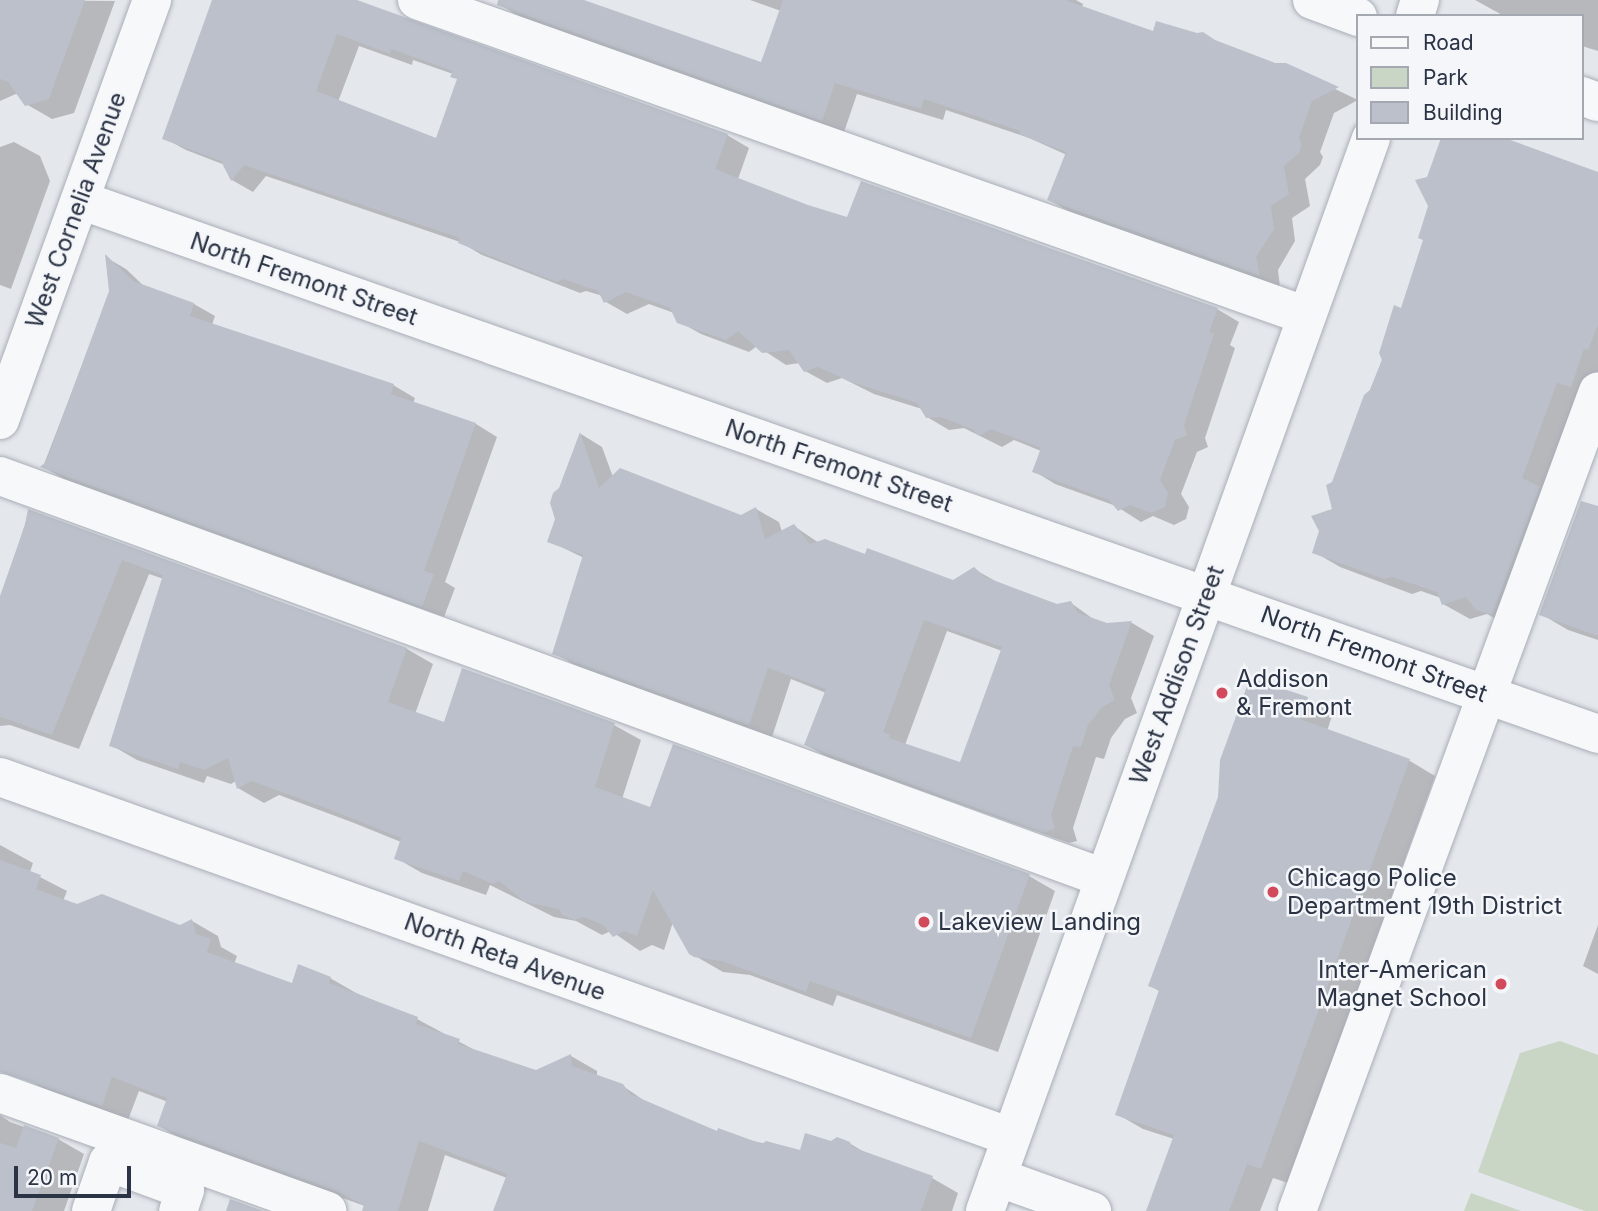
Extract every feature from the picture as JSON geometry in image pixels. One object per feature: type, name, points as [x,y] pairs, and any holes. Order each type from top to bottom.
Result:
[{"type":"street","name":"West Cornelia Avenue","points":[[0,420],[152,0]]},
{"type":"street","points":[[417,0],[1307,316]]},
{"type":"street","points":[[1312,0],[1356,16]]},
{"type":"street","name":"West Addison Street","points":[[991,1194],[1370,140]]},
{"type":"street","name":"North Fremont Street","points":[[80,200],[1598,734]]},
{"type":"street","points":[[1297,1211],[1485,694],[1596,404]]},
{"type":"street","points":[[0,476],[1104,878]]},
{"type":"street","name":"North Reta Avenue","points":[[0,777],[1011,1137]]},
{"type":"street","points":[[0,1093],[327,1211]]},
{"type":"street","points":[[90,1211],[108,1163],[185,1190],[178,1211]]},
{"type":"street","points":[[991,1194],[1092,1211]]},
{"type":"green space","points":[[1560,1041],[1598,1055],[1598,1211],[1585,1211],[1478,1172],[1520,1053]]},
{"type":"green space","points":[[1471,1193],[1521,1211],[1464,1211]]},
{"type":"building","points":[[0,0],[85,0],[49,99],[25,106],[8,82],[0,79]]},
{"type":"building","points":[[212,0],[357,0],[728,134],[715,169],[847,217],[861,181],[1218,308],[1209,332],[1214,334],[1184,425],[1187,435],[1175,440],[1160,480],[1168,493],[1165,507],[1151,513],[1130,505],[1118,511],[1109,500],[1032,472],[1041,448],[991,429],[979,436],[972,429],[941,417],[926,418],[917,403],[851,382],[818,367],[804,372],[789,350],[762,353],[738,331],[726,340],[677,323],[670,308],[626,292],[604,303],[598,291],[563,279],[557,282],[458,243],[460,238],[244,165],[231,181],[221,161],[162,139]],"holes":[[[337,34],[390,54],[391,49],[453,71],[450,77],[457,79],[436,138],[316,91]]]},
{"type":"building","points":[[498,0],[584,0],[761,62],[783,0],[1065,0],[1153,31],[1156,21],[1197,33],[1203,32],[1215,40],[1275,63],[1286,63],[1339,87],[1312,101],[1299,138],[1302,144],[1299,153],[1284,166],[1289,194],[1271,206],[1274,229],[1256,257],[1260,276],[1047,200],[1066,152],[1019,134],[1020,131],[924,99],[921,109],[835,83],[822,121],[497,5]]},
{"type":"building","points":[[1440,140],[1510,140],[1598,172],[1598,325],[1588,350],[1584,349],[1571,387],[1557,383],[1522,478],[1540,487],[1492,615],[1476,610],[1466,597],[1442,605],[1437,592],[1392,577],[1384,579],[1312,553],[1319,531],[1311,516],[1332,509],[1326,485],[1332,482],[1364,395],[1370,390],[1382,360],[1379,353],[1394,305],[1401,308],[1423,240],[1418,238],[1428,206],[1415,180],[1427,177]]},
{"type":"building","points":[[105,254],[133,281],[194,303],[190,316],[394,384],[391,394],[476,423],[424,571],[434,574],[422,607],[40,467],[46,462],[109,291]]},
{"type":"building","points":[[580,432],[599,488],[620,468],[741,515],[756,507],[765,539],[794,524],[810,544],[825,539],[865,554],[867,548],[953,580],[974,567],[985,577],[1057,604],[1071,601],[1078,613],[1107,623],[1132,621],[1109,685],[1115,700],[1102,707],[1088,725],[1081,747],[1073,746],[1051,815],[1055,828],[1044,833],[804,745],[826,689],[768,668],[749,725],[552,654],[583,555],[547,542],[555,519],[550,503],[553,493],[559,488]],"holes":[[[924,620],[1002,647],[960,762],[889,738],[890,735],[883,732]]]},
{"type":"building","points":[[1581,501],[1598,506],[1598,636],[1539,615]]},
{"type":"building","points":[[28,509],[407,648],[388,702],[444,722],[462,668],[615,723],[595,787],[650,807],[673,744],[1030,874],[971,1038],[810,981],[806,992],[722,961],[694,957],[689,954],[653,890],[637,936],[624,931],[613,937],[603,925],[584,917],[574,920],[562,915],[559,909],[525,902],[499,881],[493,884],[463,871],[459,881],[394,859],[401,838],[326,808],[251,781],[237,789],[228,758],[204,770],[180,762],[178,769],[109,746],[163,575],[122,560],[52,735],[0,717],[0,596]]},
{"type":"building","name":"Chicago Police Department 19th District","points":[[1250,678],[1308,697],[1300,719],[1410,759],[1261,1169],[1247,1164],[1229,1211],[1146,1211],[1174,1135],[1115,1115],[1159,990],[1148,986],[1218,797],[1220,760]]},
{"type":"building","points":[[0,860],[41,875],[36,889],[77,904],[102,894],[180,925],[192,919],[196,934],[211,939],[207,952],[292,983],[298,964],[331,977],[329,983],[418,1017],[416,1024],[460,1039],[458,1044],[536,1070],[571,1054],[572,1066],[623,1084],[630,1094],[717,1131],[718,1128],[762,1144],[766,1141],[800,1150],[805,1133],[831,1141],[837,1137],[850,1142],[852,1147],[933,1176],[921,1211],[493,1211],[507,1174],[419,1141],[398,1211],[362,1211],[364,1205],[334,1190],[157,1126],[167,1098],[112,1077],[102,1106],[0,1072]]},
{"type":"building","points":[[24,1125],[59,1138],[32,1211],[0,1211],[0,1143],[16,1148]]},
{"type":"building","points":[[230,1199],[263,1211],[226,1211]]},
{"type":"place","name":"Addison & Fremont","points":[[1222,693]]},
{"type":"place","name":"Chicago Police Department 19th District","points":[[1273,892]]},
{"type":"place","name":"Lakeview Landing","points":[[924,922]]},
{"type":"place","name":"Inter-American Magnet School","points":[[1501,984]]}]
